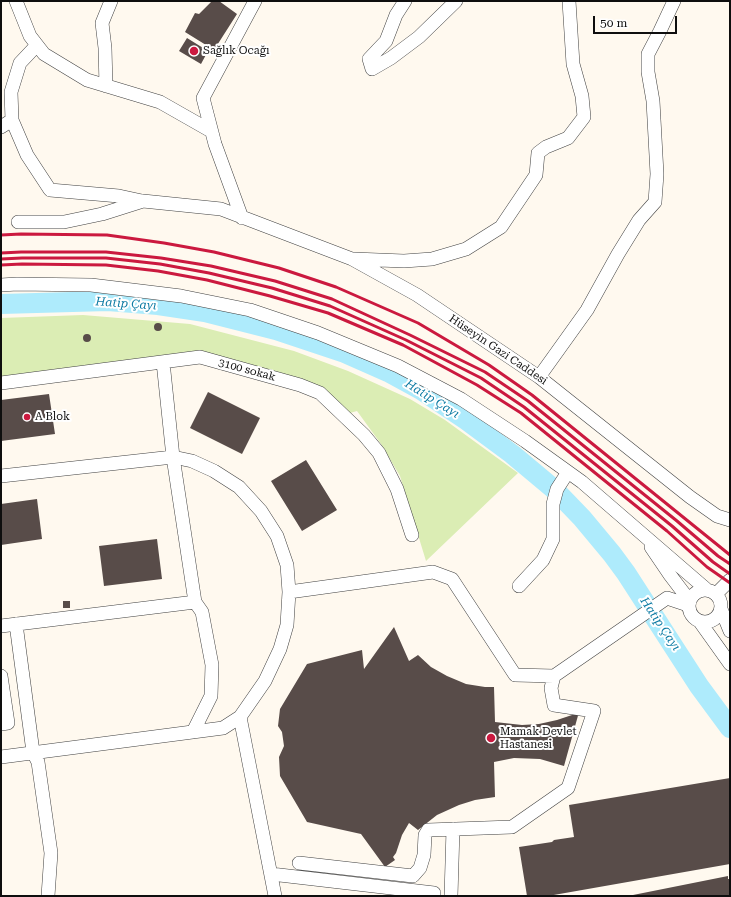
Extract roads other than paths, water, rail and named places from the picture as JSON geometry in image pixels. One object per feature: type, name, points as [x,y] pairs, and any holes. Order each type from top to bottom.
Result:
[{"type":"street","points":[[16,1],[30,36],[44,54],[87,80],[160,102],[211,131]]},
{"type":"street","points":[[106,86],[105,48],[102,23],[111,1]]},
{"type":"street","points":[[242,218],[215,144],[203,98],[254,1]]},
{"type":"street","points":[[405,1],[396,15],[386,41],[369,59],[372,69],[391,58],[419,37],[456,1]]},
{"type":"street","points":[[352,259],[404,261],[432,259],[466,249],[501,228],[536,175],[538,153],[546,146],[568,138],[584,117],[582,96],[573,64],[569,1]]},
{"type":"street","points":[[539,377],[587,310],[639,220],[655,202],[657,174],[653,101],[648,72],[648,54],[674,1]]},
{"type":"street","points":[[6,123],[11,92],[20,63],[37,45]]},
{"type":"street","name":"Hüseyin Gazi Caddesi","points":[[6,123],[50,190],[119,196],[142,201],[221,209],[352,259],[417,295],[539,377],[690,497],[717,516],[730,520]]},
{"type":"street","points":[[18,222],[64,222],[102,214],[142,201]]},
{"type":"street","points":[[1,285],[91,285],[181,296],[250,310],[318,332],[398,366],[461,399],[525,441],[582,482],[711,592],[721,603],[721,609],[730,631]]},
{"type":"street","name":"3100 sokak","points":[[1,383],[200,357],[300,385],[320,393],[379,453],[397,489],[412,535]]},
{"type":"street","points":[[163,362],[173,457],[195,602],[202,612],[212,665],[213,683],[211,696],[193,732]]},
{"type":"street","points":[[1,476],[173,457],[192,461],[214,471],[239,487],[261,511],[277,536],[287,565],[290,592],[288,625],[280,649],[265,681],[240,717],[223,728],[1,757]]},
{"type":"street","points":[[519,586],[543,560],[553,539],[553,504],[557,489],[568,472]]},
{"type":"street","points":[[641,532],[689,603],[691,616],[700,622],[730,664]]},
{"type":"street","points":[[290,592],[433,572],[452,579],[515,675],[554,676],[667,598],[689,603]]},
{"type":"street","points":[[689,603],[696,592],[711,592],[730,580]]},
{"type":"street","points":[[1,626],[16,624],[57,612],[195,602]]},
{"type":"street","points":[[700,622],[706,622],[716,618],[721,609]]},
{"type":"street","points":[[16,624],[33,752],[38,762],[51,853],[48,896]]},
{"type":"street","points":[[1,676],[8,723],[1,724]]},
{"type":"street","points":[[299,862],[413,876],[420,868],[424,855],[425,835],[428,830],[512,826],[568,788],[594,710],[554,705],[551,688],[554,676]]},
{"type":"street","points":[[240,717],[275,896]]},
{"type":"street","points":[[451,896],[453,829]]},
{"type":"street","points":[[271,874],[434,893],[434,896]]},
{"type":"waterway","name":"Hatip Çayı","points":[[1,304],[108,301],[158,305],[205,312],[276,330],[345,353],[388,372],[421,390],[466,420],[512,454],[555,490],[582,518],[626,573],[699,686],[730,728]]},
{"type":"railway","points":[[1,235],[107,235],[164,243],[214,252],[279,268],[336,287],[418,323],[489,365],[532,395],[730,555]]},
{"type":"railway","points":[[1,253],[106,252],[161,258],[211,266],[275,281],[332,299],[485,372],[528,401],[677,521],[718,556],[730,564]]},
{"type":"railway","points":[[1,259],[106,258],[160,264],[209,273],[272,288],[330,306],[406,340],[481,378],[524,407],[672,526],[713,562],[730,574]]},
{"type":"railway","points":[[1,265],[106,265],[158,271],[207,280],[328,313],[403,345],[477,385],[521,413],[667,531],[707,567],[730,583]]},
{"type":"place","name":"Sağlık Ocağı","points":[[194,51]]},
{"type":"place","name":"A Blok","points":[[27,417]]},
{"type":"place","name":"Mamak Devlet Hastanesi","points":[[491,738]]}]
